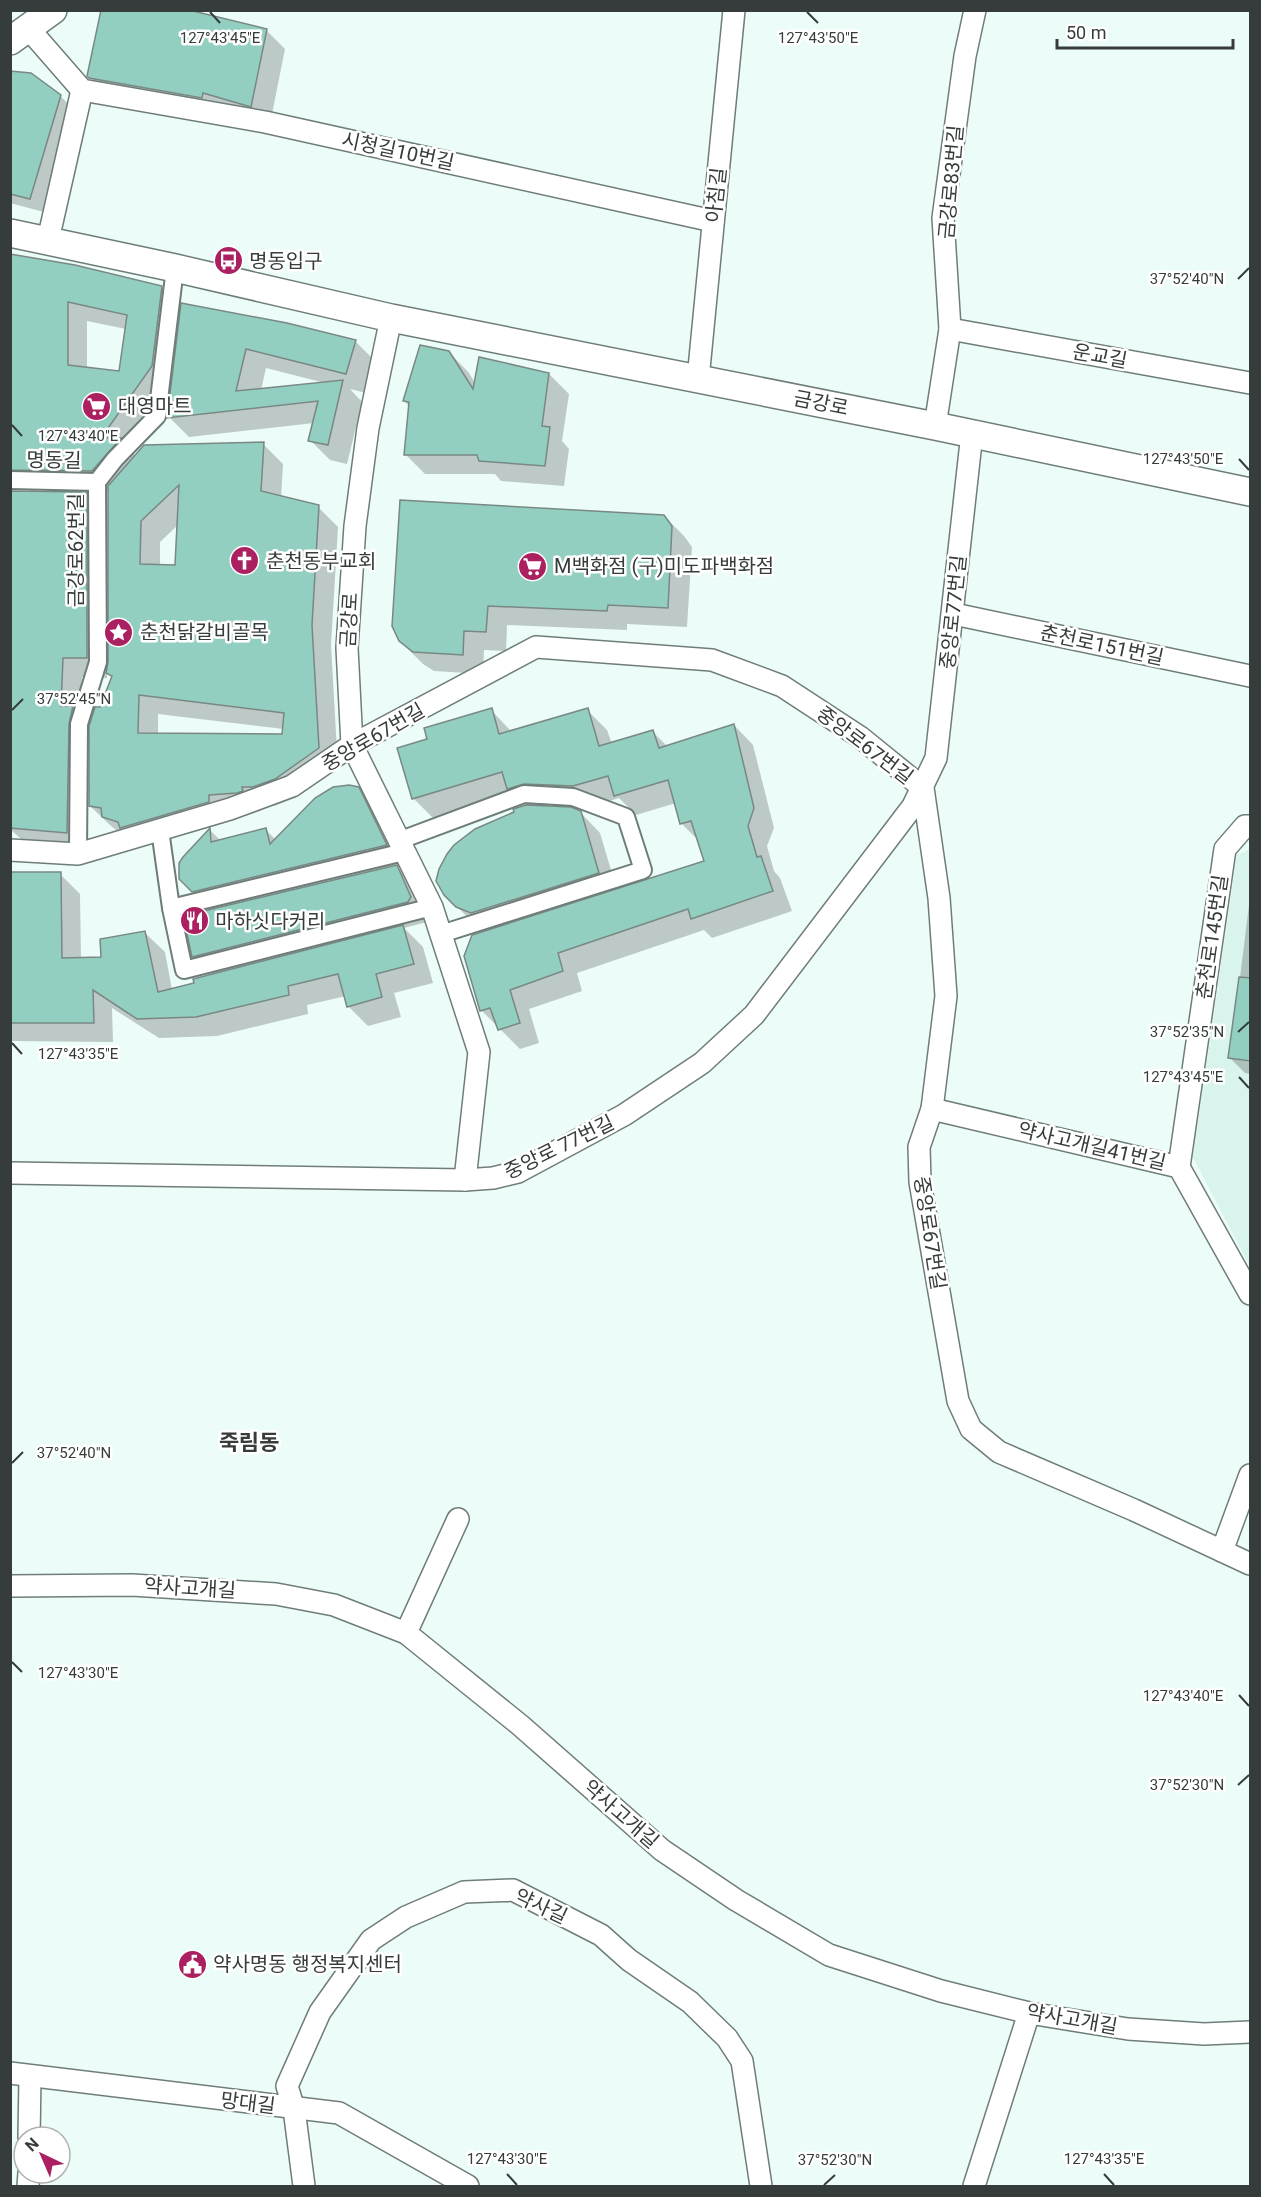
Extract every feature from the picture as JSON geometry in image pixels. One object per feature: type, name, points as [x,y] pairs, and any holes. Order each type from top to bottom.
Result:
[{"type":"street","name":"아침길","points":[[698,379],[734,10]]},
{"type":"street","name":"금강로83번길","points":[[935,426],[950,329],[943,218],[964,56],[975,10]]},
{"type":"street","points":[[33,22],[82,90],[48,240]]},
{"type":"street","name":"시청길10번길","points":[[82,90],[265,122],[713,221]]},
{"type":"street","name":"금강로","points":[[10,233],[391,318],[935,426],[1251,492]]},
{"type":"street","name":"금강로62번길","points":[[78,854],[79,724],[98,662],[97,482],[115,459],[157,416],[175,268]]},
{"type":"street","name":"금강로","points":[[352,745],[347,648],[355,526],[368,428],[391,318]]},
{"type":"street","name":"운교길","points":[[950,329],[1251,383]]},
{"type":"street","name":"중앙로77번길","points":[[922,788],[936,758],[954,614],[972,434]]},
{"type":"street","name":"명동길","points":[[10,480],[97,482]]},
{"type":"street","name":"춘천로151번길","points":[[954,614],[1251,676]]},
{"type":"street","name":"중앙로67번길","points":[[10,850],[78,854],[160,830],[292,786],[352,745],[536,647],[711,660],[782,686],[860,737],[922,788],[939,898],[946,996],[932,1109],[919,1147],[920,1182],[958,1401],[971,1428],[999,1452],[1134,1510],[1251,1564]]},
{"type":"street","points":[[352,745],[432,907],[479,1052],[465,1180]]},
{"type":"street","name":"중앙로 77번길","points":[[10,1173],[465,1180],[493,1178],[518,1172],[624,1115],[702,1063],[754,1015],[913,806],[922,788]]},
{"type":"street","points":[[171,908],[401,846],[524,794],[573,797],[626,817],[643,870],[441,934]]},
{"type":"street","name":"춘천로145번길","points":[[1179,1167],[1225,849],[1245,826],[1251,826]]},
{"type":"street","points":[[160,830],[171,908],[184,970],[432,907]]},
{"type":"street","name":"약사고개길41번길","points":[[932,1109],[1179,1167],[1251,1294]]},
{"type":"street","points":[[1222,1551],[1251,1475]]},
{"type":"street","points":[[406,1633],[458,1519]]},
{"type":"street","name":"약사고개길","points":[[10,1586],[132,1585],[276,1594],[334,1605],[406,1633],[520,1725],[662,1850],[736,1900],[829,1955],[941,1992],[1029,2013],[1128,2029],[1204,2034],[1251,2032]]},
{"type":"street","name":"약사길","points":[[304,2187],[294,2109],[287,2086],[320,2012],[371,1940],[406,1917],[464,1892],[513,1890],[601,1935],[629,1960],[690,2002],[728,2038],[742,2061],[761,2187]]},
{"type":"street","points":[[974,2187],[1029,2013]]},
{"type":"street","points":[[20,2075],[27,2125]]},
{"type":"street","name":"망대길","points":[[20,2075],[339,2113],[468,2187]]},
{"type":"shaded area","points":[[1250,849],[1250,1267],[1193,1157],[1237,855]]},
{"type":"building","points":[[101,10],[189,10],[267,29],[251,107],[203,93],[202,98],[89,78],[87,76]]},
{"type":"building","points":[[10,71],[31,73],[61,95],[30,199],[10,194]]},
{"type":"building","points":[[10,254],[75,265],[162,286],[152,366],[101,438],[121,438],[92,471],[10,470]],"holes":[[[68,302],[127,315],[119,371],[68,365]]]},
{"type":"building","points":[[181,303],[287,323],[356,340],[346,374],[246,349],[236,391],[343,380],[328,445],[308,441],[318,401],[167,418]]},
{"type":"building","points":[[420,345],[449,351],[473,389],[479,357],[549,373],[542,426],[550,427],[545,466],[479,461],[477,455],[404,455],[409,402],[403,401]]},
{"type":"building","points":[[264,442],[261,491],[319,505],[312,625],[319,748],[275,779],[253,787],[242,787],[243,791],[237,793],[209,795],[209,802],[120,828],[118,822],[102,817],[101,808],[89,806],[89,726],[95,707],[100,707],[112,676],[106,673],[108,662],[108,486],[144,445]],"holes":[[[179,485],[175,565],[140,564],[141,521]],[[139,695],[284,713],[282,734],[138,733]]]},
{"type":"building","points":[[10,491],[87,492],[87,658],[63,658],[61,706],[73,706],[69,724],[67,833],[10,828]]},
{"type":"building","name":"M백화점 (구)미도파백화점","points":[[400,500],[664,515],[672,526],[668,608],[608,605],[607,611],[488,606],[486,632],[464,631],[463,655],[413,652],[399,641],[392,626]]},
{"type":"building","points":[[492,708],[499,734],[588,708],[599,746],[653,730],[659,748],[734,724],[754,808],[748,826],[757,857],[761,856],[773,891],[691,919],[688,909],[558,953],[563,971],[510,990],[520,1023],[498,1030],[490,1008],[480,1011],[464,956],[472,935],[704,861],[691,821],[680,824],[668,780],[614,796],[608,776],[573,786],[524,784],[507,789],[502,772],[412,799],[397,748],[427,739],[424,728]]},
{"type":"building","points":[[349,785],[359,787],[387,845],[192,892],[179,879],[179,863],[210,828],[211,842],[266,828],[270,844],[315,798],[333,787]]},
{"type":"building","points":[[526,805],[571,807],[581,811],[599,873],[471,913],[456,907],[444,895],[436,881],[447,854],[454,845],[475,829],[514,812],[513,809]]},
{"type":"building","points":[[397,865],[411,897],[408,902],[192,957],[183,916]]},
{"type":"building","points":[[10,872],[61,872],[62,958],[101,957],[100,939],[145,931],[158,992],[194,983],[193,979],[403,925],[414,964],[376,974],[382,997],[347,1007],[338,974],[288,986],[289,995],[196,1017],[137,1019],[93,990],[94,1023],[10,1023]]},
{"type":"building","points":[[1239,977],[1251,978],[1251,1061],[1228,1058]]},
{"type":"place","name":"명동입구","points":[[228,261]]},
{"type":"place","name":"대영마트","points":[[97,406]]},
{"type":"place","name":"춘천동부교회","points":[[245,561]]},
{"type":"place","name":"M백화점 (구)미도파백화점","points":[[533,566]]},
{"type":"place","name":"춘천닭갈비골목","points":[[119,632]]},
{"type":"place","name":"마하싯다커리","points":[[194,921]]},
{"type":"place","name":"약사명동 행정복지센터","points":[[192,1964]]},
{"type":"district","name":"죽림동","points":[[249,1442]]}]
